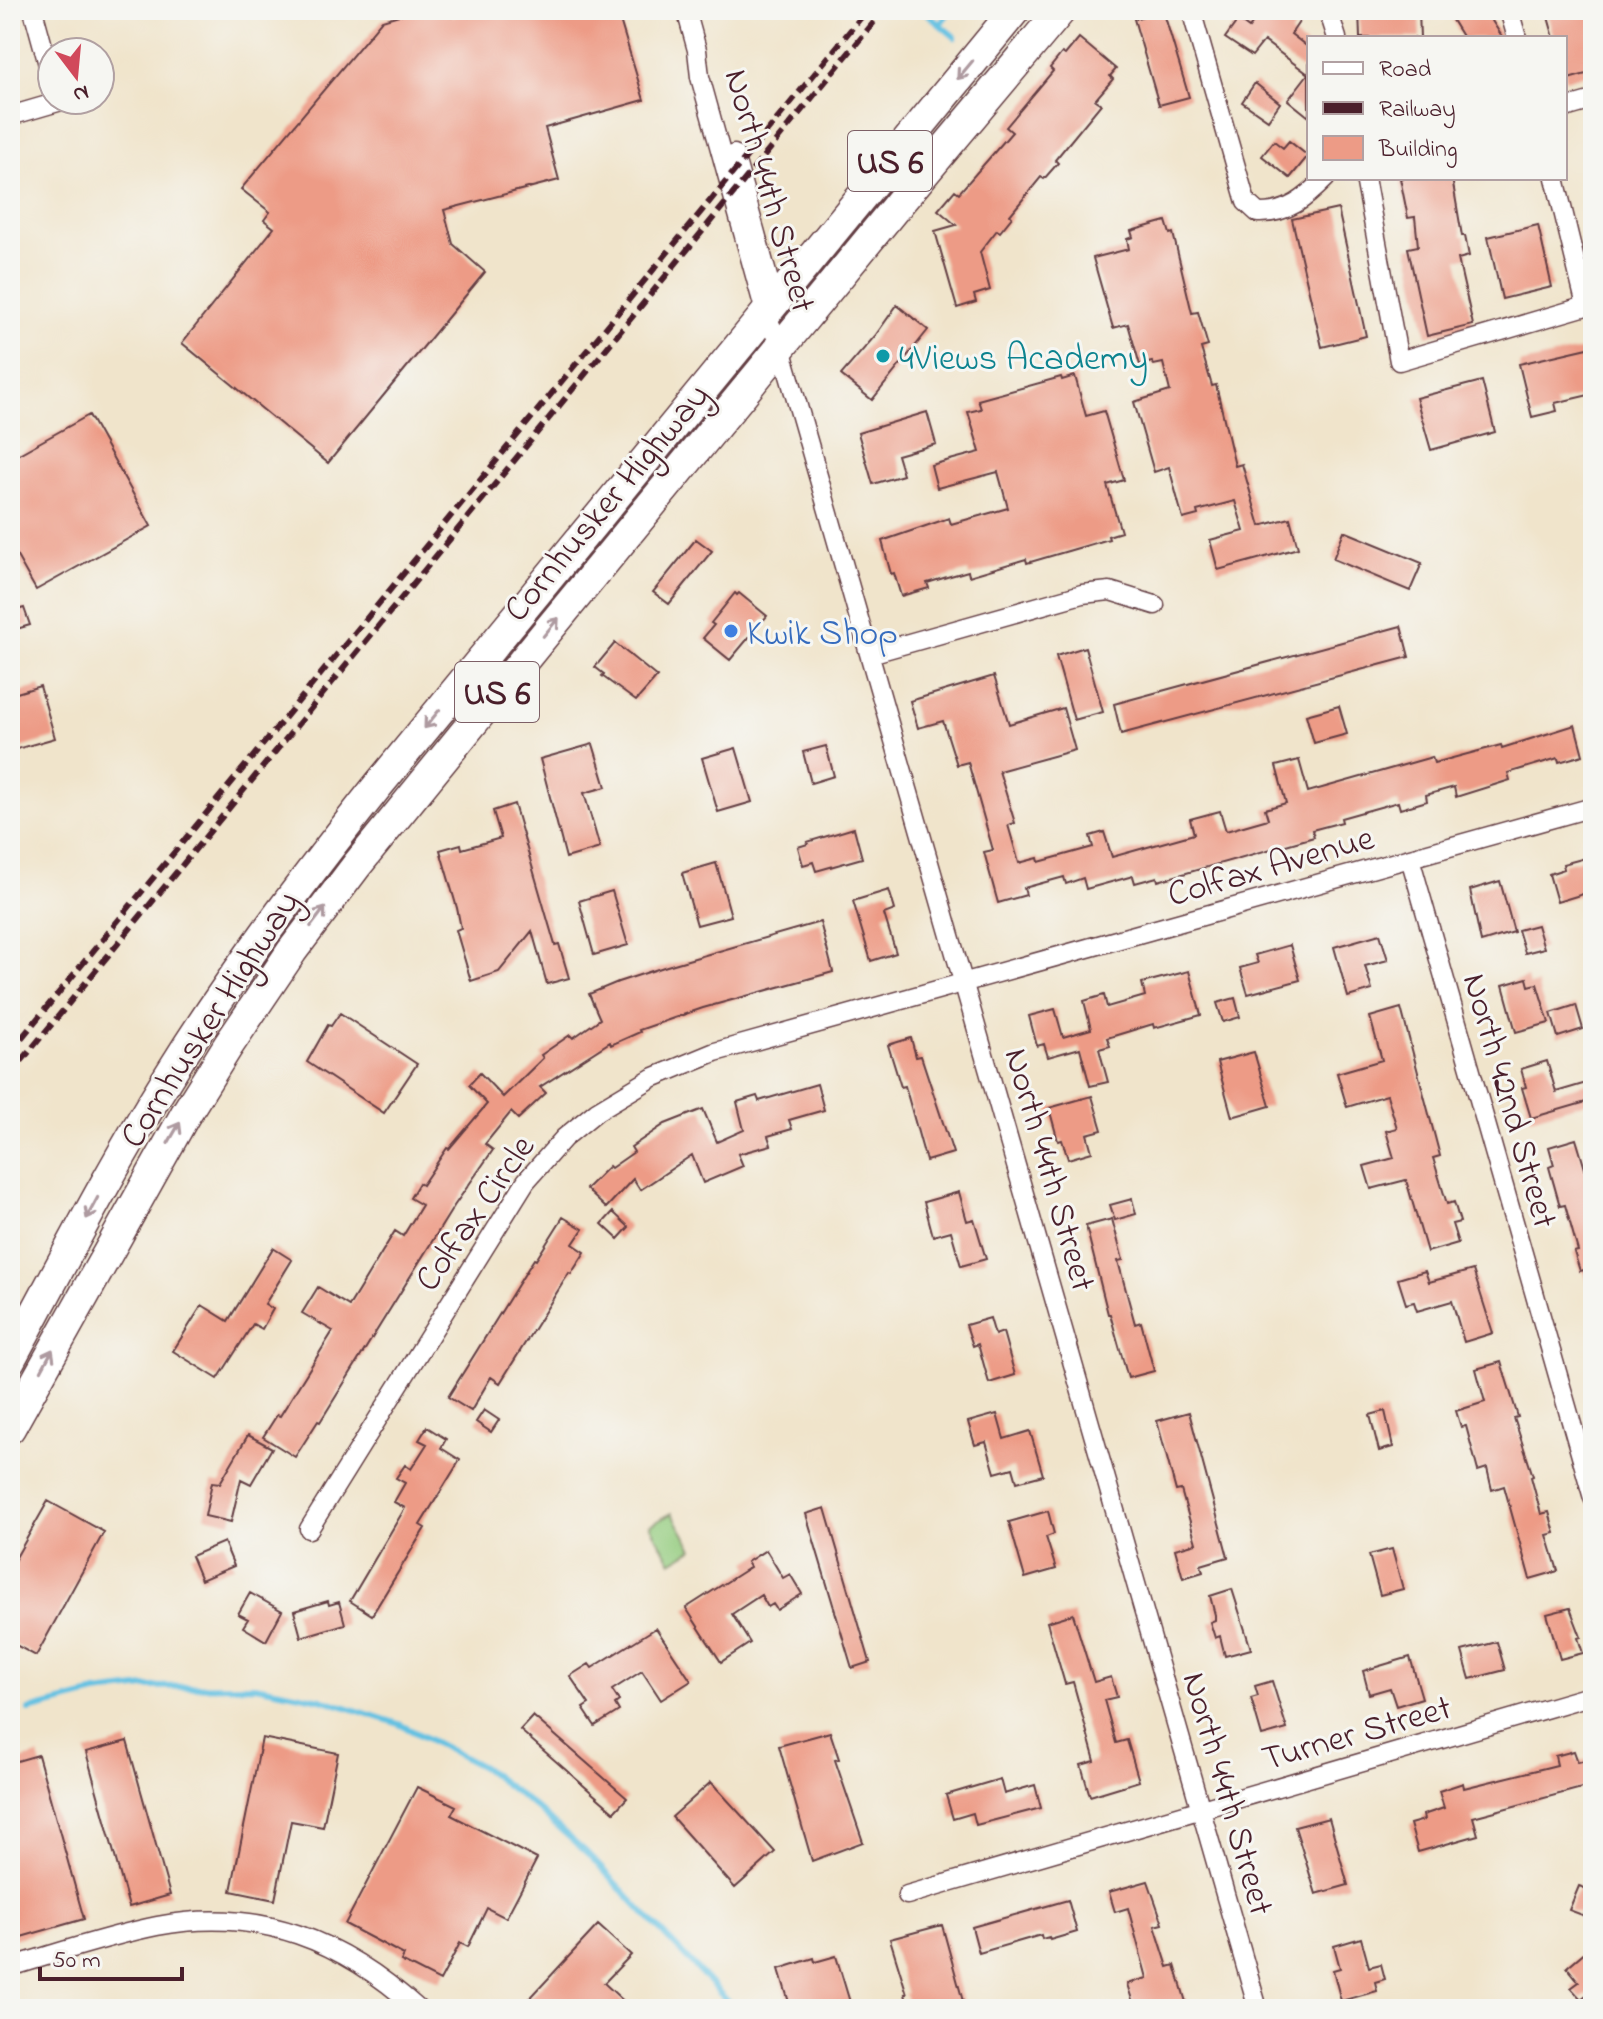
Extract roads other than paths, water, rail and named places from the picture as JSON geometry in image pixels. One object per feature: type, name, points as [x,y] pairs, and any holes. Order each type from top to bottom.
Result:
[{"type":"main road","name":"Cornhusker Highway","points":[[10,1360],[119,1158],[171,1073],[287,901],[376,788],[1015,10]]},
{"type":"main road","name":"Cornhusker Highway","points":[[10,1428],[185,1115],[292,951],[378,838],[1061,10]]},
{"type":"street","points":[[33,10],[40,36]]},
{"type":"street","name":"North 44th Street","points":[[686,10],[697,50],[711,74],[781,348],[1258,2009]]},
{"type":"street","points":[[1191,10],[1246,202],[1258,213],[1285,210],[1306,198],[1324,180]]},
{"type":"street","points":[[1328,10],[1336,36]]},
{"type":"street","points":[[1509,10],[1516,36]]},
{"type":"street","points":[[1567,107],[1593,100]]},
{"type":"street","points":[[10,116],[36,108]]},
{"type":"street","points":[[1365,180],[1399,361],[1589,305],[1556,180]]},
{"type":"street","points":[[870,654],[1082,594],[1110,591],[1155,605]]},
{"type":"street","name":"Colfax Avenue","points":[[964,983],[1593,807]]},
{"type":"street","name":"North 42nd Street","points":[[1410,858],[1593,1498]]},
{"type":"street","name":"Colfax Circle","points":[[309,1529],[508,1207],[550,1153],[580,1124],[632,1088],[682,1064],[964,983]]},
{"type":"street","name":"Turner Street","points":[[907,1895],[1593,1695]]},
{"type":"street","points":[[10,1967],[156,1926],[200,1921],[254,1924],[300,1935],[345,1953],[377,1973],[418,2009]]},
{"type":"waterway","points":[[940,24],[951,10]]},
{"type":"waterway","points":[[927,14],[955,37]]},
{"type":"waterway","points":[[29,1710],[96,1693],[146,1687],[255,1686],[321,1699],[399,1724],[482,1767],[534,1806],[586,1852],[735,2009]]},
{"type":"railway","points":[[10,1052],[867,10]]},
{"type":"railway","points":[[10,1075],[884,10]]},
{"type":"place","name":"4Views Academy","points":[[883,356]]},
{"type":"place","name":"Kwik Shop","points":[[731,631]]}]
